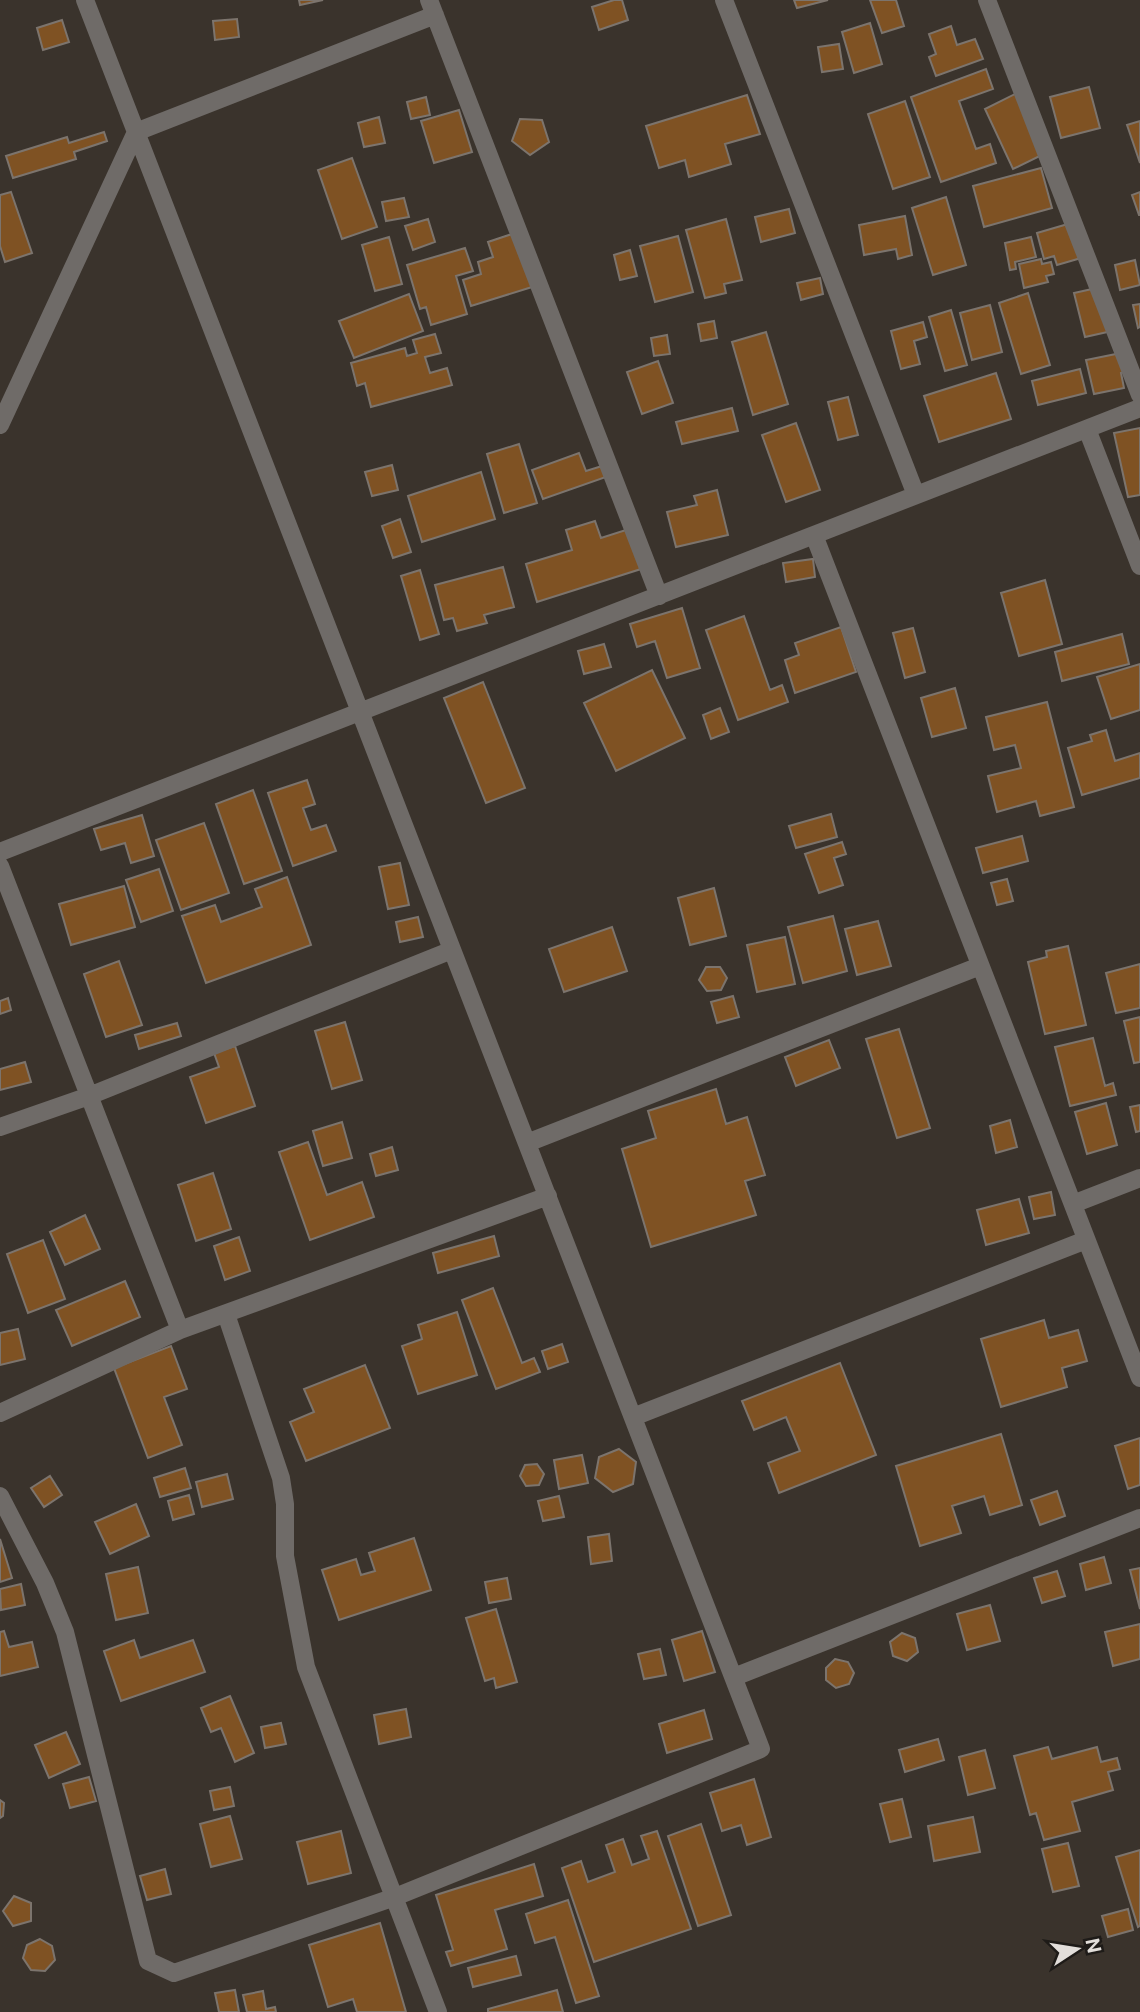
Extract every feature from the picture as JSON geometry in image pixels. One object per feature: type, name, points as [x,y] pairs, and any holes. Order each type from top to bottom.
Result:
[{"type":"street","points":[[0,1496],[45,1583],[65,1632],[148,1961],[174,1973],[395,1897],[761,1749],[85,0]]},
{"type":"street","points":[[724,0],[916,495]]},
{"type":"street","points":[[987,0],[1140,395]]},
{"type":"street","points":[[0,425],[136,132],[432,7],[659,596]]},
{"type":"street","points":[[0,852],[1140,408]]},
{"type":"street","points":[[1087,429],[1140,566]]},
{"type":"street","points":[[814,535],[1140,1378]]},
{"type":"street","points":[[0,866],[180,1330]]},
{"type":"street","points":[[0,1128],[89,1096],[452,950]]},
{"type":"street","points":[[527,1143],[980,966]]},
{"type":"street","points":[[1073,1204],[1140,1178]]},
{"type":"street","points":[[0,1413],[180,1330],[548,1196]]},
{"type":"street","points":[[633,1417],[1086,1240]]},
{"type":"street","points":[[226,1314],[281,1478],[285,1504],[285,1556],[306,1667],[438,2012]]},
{"type":"street","points":[[734,1677],[1140,1518]]},
{"type":"building","points":[[299,0],[323,0],[300,5]]},
{"type":"building","points":[[622,0],[628,20],[599,30],[592,7]]},
{"type":"building","points":[[794,0],[828,0],[797,8]]},
{"type":"building","points":[[870,0],[896,0],[904,26],[882,33]]},
{"type":"building","points":[[237,19],[239,37],[215,40],[213,21]]},
{"type":"building","points":[[62,20],[69,42],[43,50],[37,28]]},
{"type":"building","points":[[870,23],[882,64],[854,73],[842,32]]},
{"type":"building","points":[[951,26],[957,45],[975,39],[983,59],[936,76],[929,57],[936,54],[929,34]]},
{"type":"building","points":[[839,44],[843,69],[822,72],[818,47]]},
{"type":"building","points":[[986,69],[993,89],[959,101],[976,149],[990,144],[996,163],[941,182],[911,97]]},
{"type":"building","points":[[1089,87],[1100,128],[1061,138],[1050,97]]},
{"type":"building","points":[[1023,90],[1052,150],[1013,169],[985,109]]},
{"type":"building","points":[[747,95],[760,134],[725,144],[731,164],[689,177],[685,160],[659,168],[646,126]]},
{"type":"building","points":[[426,97],[430,115],[411,119],[407,102]]},
{"type":"building","points":[[905,101],[930,177],[893,189],[868,114]]},
{"type":"building","points":[[459,110],[472,152],[434,163],[421,121]]},
{"type":"building","points":[[379,117],[385,143],[364,147],[358,123]]},
{"type":"building","points":[[520,119],[542,120],[549,142],[530,155],[512,141]]},
{"type":"building","points":[[1140,121],[1140,163],[1127,125]]},
{"type":"building","points":[[104,132],[107,141],[74,152],[76,159],[13,178],[6,156],[67,137],[69,143]]},
{"type":"building","points":[[352,158],[377,227],[342,239],[318,170]]},
{"type":"building","points":[[1041,168],[1052,208],[984,227],[973,186]]},
{"type":"building","points":[[11,192],[32,253],[5,262],[0,246],[0,195]]},
{"type":"building","points":[[1140,192],[1140,215],[1139,215],[1132,195]]},
{"type":"building","points":[[946,197],[966,265],[933,275],[912,208]]},
{"type":"building","points":[[404,198],[409,217],[386,221],[382,202]]},
{"type":"building","points":[[789,209],[795,233],[761,242],[755,217]]},
{"type":"building","points":[[905,216],[912,255],[898,259],[896,249],[864,255],[859,225]]},
{"type":"building","points":[[428,219],[435,242],[413,250],[405,226]]},
{"type":"building","points":[[726,219],[742,280],[724,284],[726,293],[705,298],[686,230]]},
{"type":"building","points":[[1078,221],[1088,256],[1057,265],[1054,256],[1044,259],[1037,233]]},
{"type":"building","points":[[515,233],[532,287],[471,306],[463,280],[481,274],[478,262],[493,257],[488,242]]},
{"type":"building","points":[[678,236],[693,292],[655,302],[640,246]]},
{"type":"building","points":[[389,237],[402,284],[375,291],[362,245]]},
{"type":"building","points":[[1031,237],[1036,257],[1015,262],[1016,269],[1010,270],[1005,243]]},
{"type":"building","points":[[465,248],[473,271],[456,276],[467,314],[431,325],[426,307],[420,309],[407,265]]},
{"type":"building","points":[[630,250],[637,276],[620,280],[614,255]]},
{"type":"building","points":[[1041,259],[1042,264],[1051,262],[1054,274],[1046,276],[1048,282],[1024,288],[1019,264]]},
{"type":"building","points":[[1135,260],[1140,285],[1120,290],[1115,265]]},
{"type":"building","points":[[820,278],[823,294],[801,300],[797,283]]},
{"type":"building","points":[[1101,287],[1112,331],[1085,337],[1074,293]]},
{"type":"building","points":[[1028,293],[1050,365],[1021,374],[999,303]]},
{"type":"building","points":[[409,294],[423,331],[354,358],[339,321]]},
{"type":"building","points":[[1140,304],[1140,327],[1138,328],[1133,305]]},
{"type":"building","points":[[990,305],[1002,352],[972,360],[960,313]]},
{"type":"building","points":[[951,310],[967,365],[945,371],[929,317]]},
{"type":"building","points":[[714,321],[717,338],[701,341],[698,324]]},
{"type":"building","points":[[923,322],[927,337],[914,341],[920,364],[901,369],[891,331]]},
{"type":"building","points":[[766,332],[788,404],[753,415],[732,342]]},
{"type":"building","points":[[435,334],[441,353],[425,357],[430,373],[447,368],[452,385],[371,407],[365,383],[357,386],[351,363],[405,348],[407,356],[417,353],[413,340]]},
{"type":"building","points":[[667,335],[670,354],[654,356],[651,338]]},
{"type":"building","points":[[1126,352],[1130,371],[1121,373],[1124,388],[1094,394],[1086,360]]},
{"type":"building","points":[[658,361],[673,403],[642,414],[627,372]]},
{"type":"building","points":[[1080,369],[1086,393],[1038,405],[1032,381]]},
{"type":"building","points":[[996,373],[1011,419],[939,442],[924,396]]},
{"type":"building","points":[[848,397],[858,435],[838,440],[828,402]]},
{"type":"building","points":[[732,408],[738,431],[682,444],[676,422]]},
{"type":"building","points":[[796,423],[820,490],[786,502],[762,435]]},
{"type":"building","points":[[1140,428],[1140,495],[1128,497],[1114,433]]},
{"type":"building","points":[[519,444],[537,503],[504,513],[487,454]]},
{"type":"building","points":[[579,453],[586,471],[602,466],[606,477],[543,499],[532,470]]},
{"type":"building","points":[[392,465],[398,490],[372,496],[365,472]]},
{"type":"building","points":[[481,472],[495,519],[422,542],[408,496]]},
{"type":"building","points":[[717,490],[728,535],[676,547],[667,512],[697,505],[694,496]]},
{"type":"building","points":[[400,519],[411,552],[393,558],[382,526]]},
{"type":"building","points":[[595,521],[601,538],[629,529],[641,569],[537,602],[526,564],[572,550],[566,530]]},
{"type":"building","points":[[813,559],[815,577],[786,582],[783,563]]},
{"type":"building","points":[[503,567],[514,607],[484,615],[487,623],[457,631],[453,618],[444,620],[435,585]]},
{"type":"building","points":[[420,570],[439,634],[420,640],[401,576]]},
{"type":"building","points":[[1045,580],[1062,644],[1019,656],[1001,593]]},
{"type":"building","points":[[682,608],[700,668],[667,678],[655,641],[637,647],[630,624]]},
{"type":"building","points":[[744,616],[770,690],[782,685],[788,702],[738,720],[706,630]]},
{"type":"building","points":[[841,627],[856,672],[795,693],[785,660],[799,655],[795,643]]},
{"type":"building","points":[[913,628],[925,672],[905,678],[893,633]]},
{"type":"building","points":[[1122,634],[1129,664],[1062,681],[1055,652]]},
{"type":"building","points":[[604,644],[611,667],[584,674],[578,651]]},
{"type":"building","points":[[1140,664],[1140,710],[1111,719],[1097,677]]},
{"type":"building","points":[[652,670],[685,738],[616,771],[584,703]]},
{"type":"building","points":[[483,682],[525,788],[486,803],[444,698]]},
{"type":"building","points":[[955,688],[966,728],[932,737],[921,698]]},
{"type":"building","points":[[1047,702],[1074,807],[1040,816],[1036,801],[997,812],[988,776],[1021,768],[1015,745],[994,750],[986,717]]},
{"type":"building","points":[[720,708],[729,732],[711,739],[703,715]]},
{"type":"building","points":[[1106,730],[1115,761],[1140,753],[1140,778],[1082,795],[1068,748],[1092,741],[1090,735]]},
{"type":"building","points":[[307,780],[315,804],[303,808],[311,830],[326,825],[336,851],[293,866],[268,793]]},
{"type":"building","points":[[253,790],[282,871],[244,884],[216,804]]},
{"type":"building","points":[[831,814],[837,837],[796,848],[789,826]]},
{"type":"building","points":[[142,815],[154,856],[131,863],[125,843],[101,850],[94,829]]},
{"type":"building","points":[[204,823],[229,893],[181,910],[156,840]]},
{"type":"building","points":[[1022,836],[1028,861],[983,873],[976,848]]},
{"type":"building","points":[[842,842],[846,854],[834,858],[843,885],[819,893],[805,854]]},
{"type":"building","points":[[400,863],[409,905],[388,909],[379,867]]},
{"type":"building","points":[[159,869],[173,911],[141,922],[126,880]]},
{"type":"building","points":[[287,877],[311,945],[206,983],[182,916],[215,905],[221,922],[262,907],[255,889]]},
{"type":"building","points":[[1007,879],[1013,901],[997,905],[991,883]]},
{"type":"building","points":[[124,886],[135,927],[71,945],[59,904]]},
{"type":"building","points":[[714,888],[726,936],[690,945],[678,898]]},
{"type":"building","points":[[833,916],[847,971],[803,983],[788,927]]},
{"type":"building","points":[[418,917],[423,937],[400,942],[396,922]]},
{"type":"building","points":[[878,921],[891,966],[857,975],[845,929]]},
{"type":"building","points":[[612,927],[627,971],[564,992],[549,949]]},
{"type":"building","points":[[785,937],[795,984],[757,992],[747,945]]},
{"type":"building","points":[[1068,946],[1086,1025],[1045,1034],[1028,962],[1047,957],[1046,951]]},
{"type":"building","points":[[119,961],[142,1025],[106,1037],[84,974]]},
{"type":"building","points":[[1140,964],[1140,1008],[1116,1013],[1106,973]]},
{"type":"building","points":[[706,967],[720,967],[727,978],[721,990],[707,991],[699,980]]},
{"type":"building","points":[[733,996],[739,1017],[717,1023],[711,1002]]},
{"type":"building","points":[[8,998],[11,1010],[0,1014],[0,1001]]},
{"type":"building","points":[[1140,1017],[1140,1062],[1134,1063],[1124,1021]]},
{"type":"building","points":[[345,1022],[362,1080],[332,1089],[315,1031]]},
{"type":"building","points":[[177,1023],[181,1036],[139,1049],[135,1035]]},
{"type":"building","points":[[899,1029],[930,1128],[897,1138],[866,1039]]},
{"type":"building","points":[[1093,1038],[1105,1086],[1113,1083],[1116,1095],[1070,1106],[1055,1047]]},
{"type":"building","points":[[829,1040],[840,1068],[796,1086],[785,1057]]},
{"type":"building","points":[[235,1046],[255,1106],[206,1123],[190,1077],[219,1067],[214,1053]]},
{"type":"building","points":[[25,1062],[31,1082],[0,1090],[0,1069]]},
{"type":"building","points":[[716,1089],[726,1124],[747,1117],[765,1175],[745,1181],[756,1215],[651,1247],[622,1149],[656,1138],[648,1111]]},
{"type":"building","points":[[1106,1103],[1117,1145],[1087,1154],[1075,1112]]},
{"type":"building","points":[[1140,1105],[1140,1131],[1136,1132],[1130,1107]]},
{"type":"building","points":[[1010,1120],[1017,1147],[996,1153],[990,1126]]},
{"type":"building","points":[[342,1122],[352,1158],[323,1166],[313,1131]]},
{"type":"building","points":[[308,1142],[327,1195],[362,1182],[374,1217],[310,1240],[279,1152]]},
{"type":"building","points":[[392,1147],[398,1170],[376,1176],[370,1154]]},
{"type":"building","points":[[213,1173],[231,1229],[196,1241],[178,1185]]},
{"type":"building","points":[[1051,1192],[1055,1215],[1034,1219],[1029,1197]]},
{"type":"building","points":[[1019,1199],[1029,1233],[986,1245],[977,1210]]},
{"type":"building","points":[[85,1215],[100,1249],[65,1265],[50,1232]]},
{"type":"building","points":[[494,1236],[499,1256],[438,1273],[433,1253]]},
{"type":"building","points":[[239,1237],[250,1271],[225,1280],[214,1246]]},
{"type":"building","points":[[43,1240],[65,1299],[28,1313],[7,1254]]},
{"type":"building","points":[[125,1281],[140,1317],[72,1346],[56,1310]]},
{"type":"building","points":[[493,1288],[522,1363],[534,1358],[540,1372],[496,1389],[462,1300]]},
{"type":"building","points":[[457,1312],[477,1375],[418,1394],[402,1346],[422,1339],[418,1325]]},
{"type":"building","points":[[1044,1320],[1049,1338],[1078,1330],[1087,1361],[1062,1368],[1067,1387],[1001,1407],[981,1339]]},
{"type":"building","points":[[18,1329],[25,1359],[0,1365],[0,1333]]},
{"type":"building","points":[[562,1344],[568,1362],[548,1369],[542,1351]]},
{"type":"building","points":[[171,1346],[187,1389],[164,1397],[182,1445],[148,1458],[114,1368]]},
{"type":"building","points":[[840,1363],[876,1455],[779,1493],[768,1463],[800,1451],[786,1417],[754,1430],[742,1401]]},
{"type":"building","points":[[365,1365],[390,1428],[306,1461],[290,1422],[314,1412],[304,1389]]},
{"type":"building","points":[[1001,1434],[1022,1505],[990,1515],[984,1496],[952,1506],[961,1533],[920,1546],[896,1466]]},
{"type":"building","points":[[1140,1438],[1140,1485],[1128,1489],[1115,1446]]},
{"type":"building","points":[[619,1449],[636,1462],[633,1484],[613,1492],[595,1478],[599,1457]]},
{"type":"building","points":[[582,1455],[588,1483],[559,1489],[554,1460]]},
{"type":"building","points":[[537,1464],[544,1474],[539,1485],[526,1486],[520,1476],[525,1465]]},
{"type":"building","points":[[185,1468],[191,1488],[160,1497],[154,1478]]},
{"type":"building","points":[[227,1474],[233,1499],[202,1507],[196,1482]]},
{"type":"building","points":[[50,1476],[62,1495],[44,1507],[31,1488]]},
{"type":"building","points":[[1057,1491],[1065,1516],[1040,1525],[1031,1500]]},
{"type":"building","points":[[189,1495],[194,1514],[173,1520],[168,1501]]},
{"type":"building","points":[[559,1496],[564,1517],[543,1521],[538,1501]]},
{"type":"building","points":[[136,1504],[149,1536],[110,1554],[95,1522]]},
{"type":"building","points":[[609,1534],[612,1561],[591,1564],[588,1537]]},
{"type":"building","points":[[414,1538],[431,1590],[339,1620],[322,1570],[356,1559],[361,1575],[375,1571],[369,1553]]},
{"type":"building","points":[[0,1539],[12,1578],[0,1582]]},
{"type":"building","points":[[1104,1557],[1111,1583],[1086,1590],[1080,1564]]},
{"type":"building","points":[[138,1567],[148,1613],[116,1620],[106,1574]]},
{"type":"building","points":[[1140,1568],[1140,1609],[1130,1570]]},
{"type":"building","points":[[1057,1571],[1065,1596],[1042,1603],[1034,1578]]},
{"type":"building","points":[[507,1578],[511,1599],[489,1603],[485,1582]]},
{"type":"building","points":[[21,1584],[25,1605],[1,1610],[0,1589]]},
{"type":"building","points":[[990,1605],[1000,1641],[967,1650],[957,1614]]},
{"type":"building","points":[[496,1609],[517,1682],[496,1688],[494,1678],[485,1681],[466,1618]]},
{"type":"building","points":[[1140,1624],[1140,1659],[1113,1666],[1105,1632]]},
{"type":"building","points":[[4,1631],[9,1647],[32,1642],[38,1667],[0,1676],[0,1632]]},
{"type":"building","points":[[702,1631],[715,1672],[684,1681],[672,1640]]},
{"type":"building","points":[[902,1633],[915,1638],[918,1652],[907,1661],[893,1656],[890,1642]]},
{"type":"building","points":[[134,1640],[140,1658],[193,1640],[205,1672],[121,1701],[104,1651]]},
{"type":"building","points":[[660,1649],[666,1675],[644,1679],[638,1654]]},
{"type":"building","points":[[835,1659],[848,1662],[854,1673],[849,1684],[836,1688],[826,1680],[826,1668]]},
{"type":"building","points":[[230,1696],[254,1753],[235,1762],[221,1728],[211,1732],[201,1708]]},
{"type":"building","points":[[406,1709],[411,1737],[379,1744],[374,1715]]},
{"type":"building","points":[[704,1710],[712,1739],[667,1753],[659,1724]]},
{"type":"building","points":[[281,1723],[286,1744],[265,1748],[261,1727]]},
{"type":"building","points":[[66,1732],[80,1764],[49,1778],[35,1745]]},
{"type":"building","points":[[938,1739],[944,1760],[905,1772],[899,1750]]},
{"type":"building","points":[[1048,1747],[1052,1759],[1097,1747],[1101,1762],[1117,1758],[1120,1769],[1108,1772],[1113,1790],[1072,1802],[1080,1831],[1044,1840],[1036,1813],[1030,1815],[1014,1756]]},
{"type":"building","points":[[985,1750],[995,1788],[968,1795],[959,1757]]},
{"type":"building","points":[[89,1777],[96,1801],[70,1808],[63,1784]]},
{"type":"building","points":[[754,1779],[771,1837],[747,1845],[741,1825],[722,1831],[710,1793]]},
{"type":"building","points":[[230,1787],[234,1806],[214,1810],[210,1791]]},
{"type":"building","points":[[902,1799],[911,1837],[890,1842],[880,1804]]},
{"type":"building","points":[[0,1800],[4,1803],[3,1816],[0,1818]]},
{"type":"building","points":[[230,1816],[242,1859],[211,1867],[200,1824]]},
{"type":"building","points":[[973,1817],[980,1852],[934,1861],[928,1826]]},
{"type":"building","points":[[701,1824],[731,1915],[698,1926],[668,1836]]},
{"type":"building","points":[[341,1831],[351,1873],[308,1884],[297,1842]]},
{"type":"building","points":[[657,1831],[691,1929],[594,1962],[562,1868],[581,1861],[588,1882],[615,1872],[606,1845],[623,1839],[632,1865],[649,1859],[641,1836]]},
{"type":"building","points":[[1068,1843],[1079,1886],[1053,1892],[1042,1849]]},
{"type":"building","points":[[1140,1850],[1140,1926],[1138,1927],[1116,1857]]},
{"type":"building","points":[[534,1864],[543,1896],[495,1910],[507,1949],[451,1966],[446,1952],[453,1950],[436,1895]]},
{"type":"building","points":[[165,1869],[171,1894],[147,1900],[140,1876]]},
{"type":"building","points":[[14,1896],[31,1903],[31,1921],[13,1926],[3,1911]]},
{"type":"building","points":[[568,1900],[599,1996],[576,2003],[555,1937],[535,1943],[526,1914]]},
{"type":"building","points":[[1128,1909],[1133,1930],[1108,1937],[1102,1916]]},
{"type":"building","points":[[380,1923],[406,2012],[357,2012],[353,1999],[328,2007],[309,1945]]},
{"type":"building","points":[[40,1939],[52,1946],[55,1960],[45,1971],[31,1970],[23,1958],[27,1945]]},
{"type":"building","points":[[516,1956],[521,1975],[473,1987],[468,1968]]},
{"type":"building","points":[[235,1990],[239,2012],[219,2012],[215,1993]]},
{"type":"building","points":[[557,1990],[563,2012],[488,2012],[488,2009]]},
{"type":"building","points":[[263,1991],[266,2009],[275,2007],[276,2012],[247,2012],[243,1995]]}]
